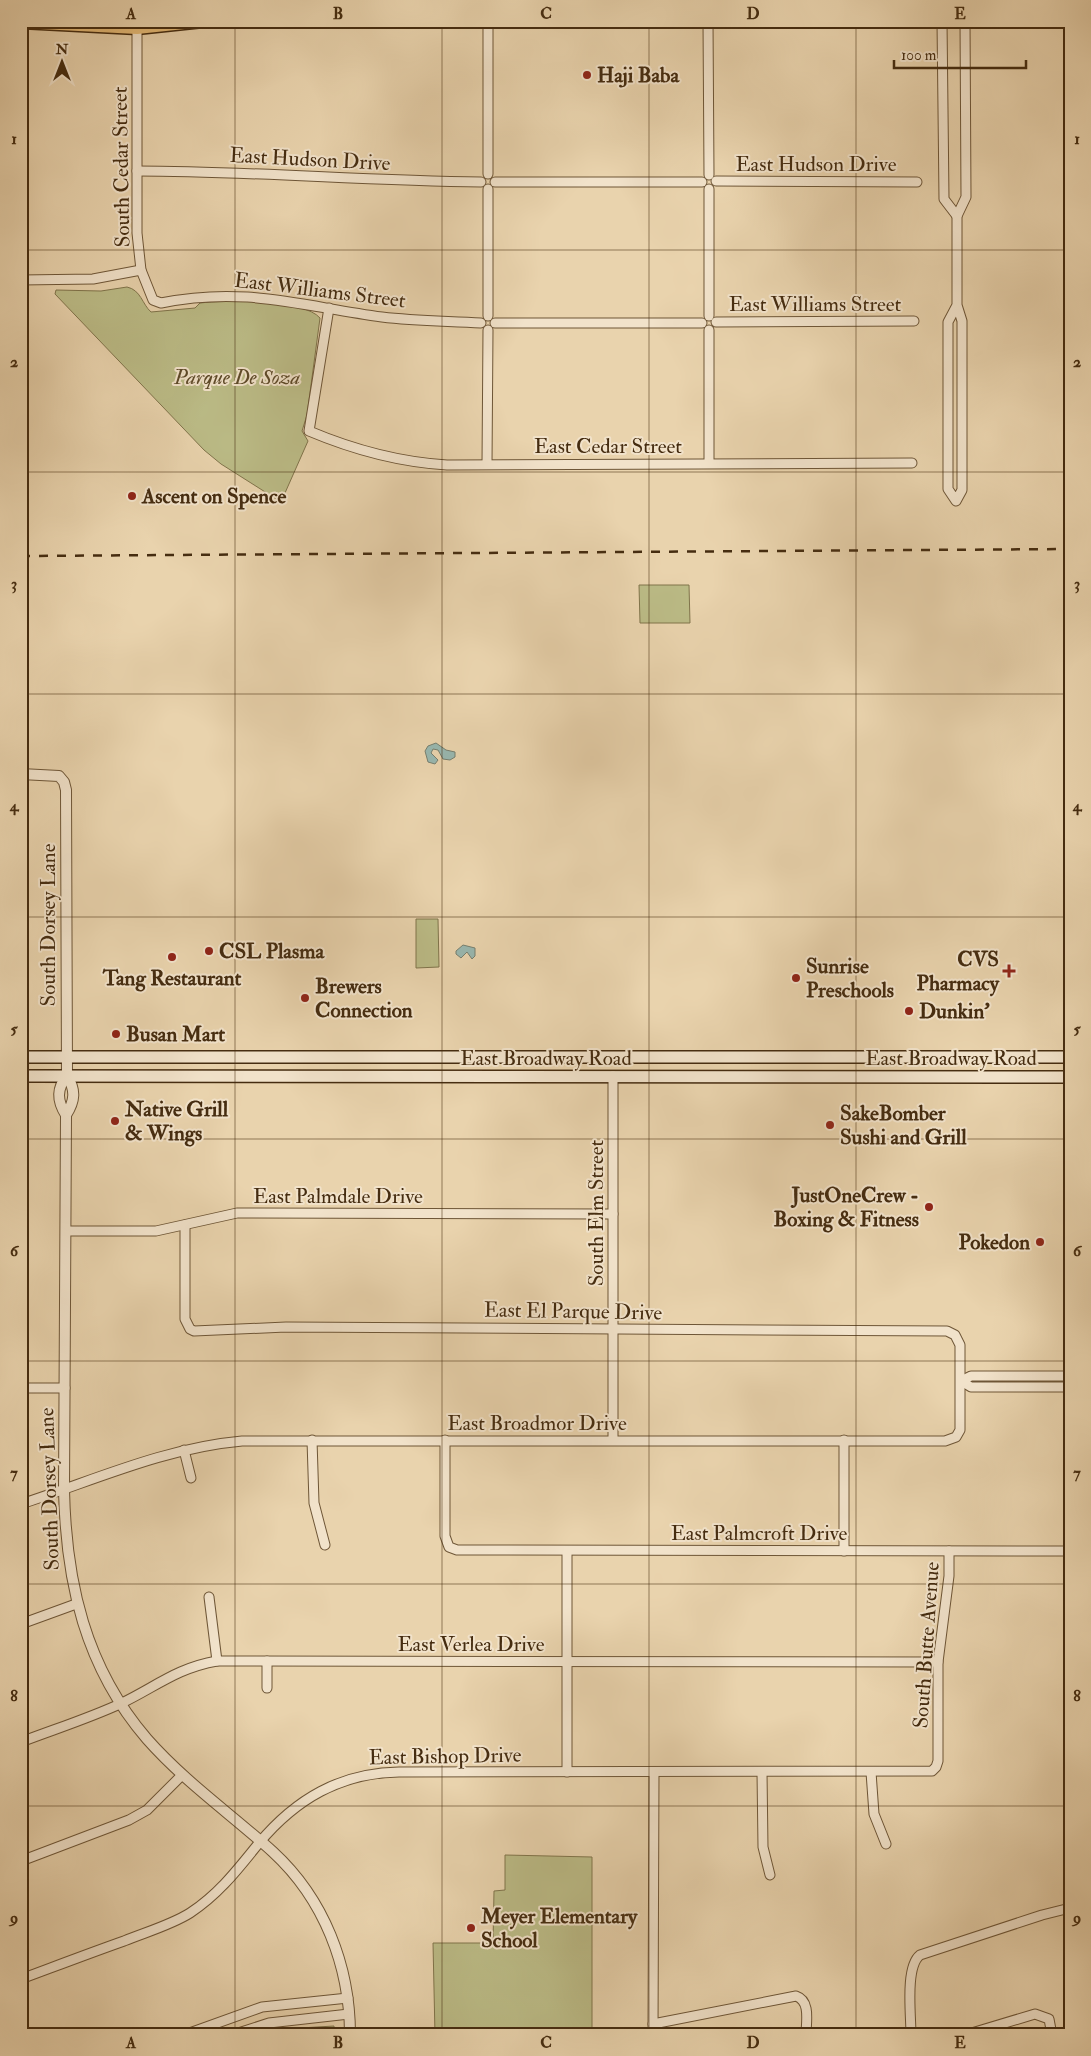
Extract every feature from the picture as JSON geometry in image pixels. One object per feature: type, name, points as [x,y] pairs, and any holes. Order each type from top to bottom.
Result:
[{"type":"main road","points":[[21,22],[66,22],[137,28],[203,21]]},
{"type":"main road","points":[[341,1076],[343,1056]]},
{"type":"main road","name":"East Broadway Road","points":[[21,1057],[1070,1058]]},
{"type":"main road","points":[[613,1057],[613,1076]]},
{"type":"main road","points":[[861,1057],[861,1077]]},
{"type":"main road","name":"East Broadway Road","points":[[21,1076],[1070,1077]]},
{"type":"street","points":[[488,21],[488,174]]},
{"type":"street","points":[[708,21],[712,178],[714,187],[709,189]]},
{"type":"street","points":[[942,21],[944,199],[957,216]]},
{"type":"street","points":[[956,305],[948,322],[948,489],[956,501],[962,490],[962,321],[956,305],[957,216],[966,197],[965,21]]},
{"type":"street","name":"South Cedar Street","points":[[137,28],[137,233],[141,270],[156,302]]},
{"type":"street","name":"East Hudson Drive","points":[[137,171],[244,172],[396,180],[481,182]]},
{"type":"street","points":[[488,174],[483,176],[481,182],[484,188],[488,189]]},
{"type":"street","points":[[488,174],[493,176],[495,182],[493,187],[488,189]]},
{"type":"street","points":[[702,182],[704,177],[712,178]]},
{"type":"street","name":"East Hudson Drive","points":[[712,178],[917,182]]},
{"type":"street","points":[[495,182],[702,182]]},
{"type":"street","points":[[702,182],[705,188],[709,189]]},
{"type":"street","points":[[488,189],[488,316]]},
{"type":"street","points":[[709,189],[712,319],[714,328],[709,330]]},
{"type":"street","points":[[21,280],[86,279],[141,270]]},
{"type":"street","name":"East Williams Street","points":[[156,302],[203,296],[242,296],[282,300],[401,319],[481,323]]},
{"type":"street","name":"East Cedar Street","points":[[329,308],[309,431],[357,451],[403,460],[447,465],[912,463]]},
{"type":"street","points":[[487,464],[491,326],[493,318],[488,316],[482,318],[483,328],[491,326]]},
{"type":"street","points":[[709,330],[705,329],[702,323],[704,318],[712,319]]},
{"type":"street","name":"East Williams Street","points":[[712,319],[914,321]]},
{"type":"street","name":"East Williams Street","points":[[491,326],[702,323]]},
{"type":"street","points":[[709,330],[710,463]]},
{"type":"street","name":"South Dorsey Lane","points":[[21,774],[59,776],[64,782],[66,799],[67,1076],[73,1086],[73,1104],[66,1116],[64,1490],[66,1547],[76,1604],[100,1668],[146,1737],[182,1775],[287,1866],[316,1906],[336,1946],[348,1998],[350,2035]]},
{"type":"street","name":"South Elm Street","points":[[613,1076],[613,1440]]},
{"type":"street","name":"East Palmdale Drive","points":[[66,1230],[156,1231],[237,1213],[613,1214]]},
{"type":"street","name":"East El Parque Drive","points":[[185,1224],[185,1314],[190,1329],[200,1332],[271,1327],[566,1327],[613,1330],[942,1331],[955,1335]]},
{"type":"street","name":"East Broadmor Drive","points":[[21,1504],[133,1464],[184,1450],[242,1441],[953,1439],[960,1430],[961,1381],[960,1345],[955,1335]]},
{"type":"street","points":[[961,1381],[971,1376],[1070,1376]]},
{"type":"street","points":[[961,1381],[971,1387],[1070,1387]]},
{"type":"street","points":[[21,1388],[65,1388]]},
{"type":"street","points":[[312,1440],[314,1503],[326,1545]]},
{"type":"street","name":"East Palmcroft Drive","points":[[445,1440],[445,1536],[449,1547],[462,1550],[1070,1551]]},
{"type":"street","points":[[844,1440],[844,1551]]},
{"type":"street","points":[[184,1450],[191,1478]]},
{"type":"street","points":[[567,1551],[567,1772]]},
{"type":"street","name":"South Butte Avenue","points":[[934,1770],[938,1761],[938,1662],[949,1576],[949,1551]]},
{"type":"street","points":[[209,1597],[217,1661]]},
{"type":"street","points":[[21,1624],[76,1604]]},
{"type":"street","name":"East Verlea Drive","points":[[21,1742],[122,1703],[194,1665],[217,1661],[938,1662]]},
{"type":"street","points":[[267,1661],[267,1688]]},
{"type":"street","name":"East Bishop Drive","points":[[21,1979],[159,1928],[189,1913],[222,1889],[283,1818],[306,1799],[328,1786],[354,1777],[399,1772],[926,1773],[934,1770]]},
{"type":"street","points":[[653,2035],[654,1772]]},
{"type":"street","points":[[762,1772],[763,1847],[770,1875]]},
{"type":"street","points":[[871,1772],[874,1814],[886,1844]]},
{"type":"street","points":[[21,1861],[129,1820],[147,1810],[182,1775]]},
{"type":"street","points":[[911,2035],[911,1971],[914,1959],[926,1952],[1070,1908]]},
{"type":"street","points":[[653,2024],[787,1996],[800,1998],[806,2009],[806,2035]]},
{"type":"street","points":[[184,2035],[262,2008],[348,1998]]},
{"type":"street","points":[[232,2035],[270,2023],[349,2014]]},
{"type":"street","points":[[965,2035],[1030,2014],[1045,2016],[1051,2023],[1052,2035]]},
{"type":"green space","name":"Parque De Soza","points":[[127,287],[138,294],[151,312],[195,308],[200,303],[245,301],[298,307],[320,318],[307,415],[302,431],[308,441],[281,502],[221,464],[204,450],[55,294],[56,290],[101,291]]},
{"type":"green space","points":[[639,585],[689,585],[690,623],[640,623]]},
{"type":"green space","points":[[416,919],[438,919],[439,967],[416,968]]},
{"type":"green space","points":[[505,1855],[592,1857],[592,2035],[435,2035],[433,1943],[493,1943],[494,1891],[505,1890]]},
{"type":"green space","points":[[334,2026],[334,2035],[253,2035],[266,2030]]},
{"type":"water","points":[[436,743],[446,750],[455,752],[455,757],[450,760],[443,759],[438,750],[433,749],[431,753],[438,760],[435,764],[428,762],[425,751],[428,746]]},
{"type":"water","points":[[463,945],[475,948],[475,956],[472,959],[467,952],[461,958],[456,954],[456,951]]},
{"type":"railway","points":[[21,556],[1070,549]]},
{"type":"place","name":"Haji Baba","points":[[587,75]]},
{"type":"place","name":"Ascent on Spence","points":[[132,496]]},
{"type":"place","name":"CSL Plasma","points":[[209,951]]},
{"type":"place","name":"Tang Restaurant","points":[[172,957]]},
{"type":"place","name":"CVS Pharmacy","points":[[1009,971]]},
{"type":"place","name":"Sunrise Preschools","points":[[796,978]]},
{"type":"place","name":"Brewers Connection","points":[[305,998]]},
{"type":"place","name":"Dunkin'","points":[[909,1011]]},
{"type":"place","name":"Busan Mart","points":[[116,1034]]},
{"type":"place","name":"Native Grill & Wings","points":[[115,1121]]},
{"type":"place","name":"SakeBomber Sushi and Grill","points":[[830,1125]]},
{"type":"place","name":"JustOneCrew - Boxing & Fitness","points":[[929,1207]]},
{"type":"place","name":"Pokedon","points":[[1040,1242]]},
{"type":"place","name":"Meyer Elementary School","points":[[471,1928]]}]
